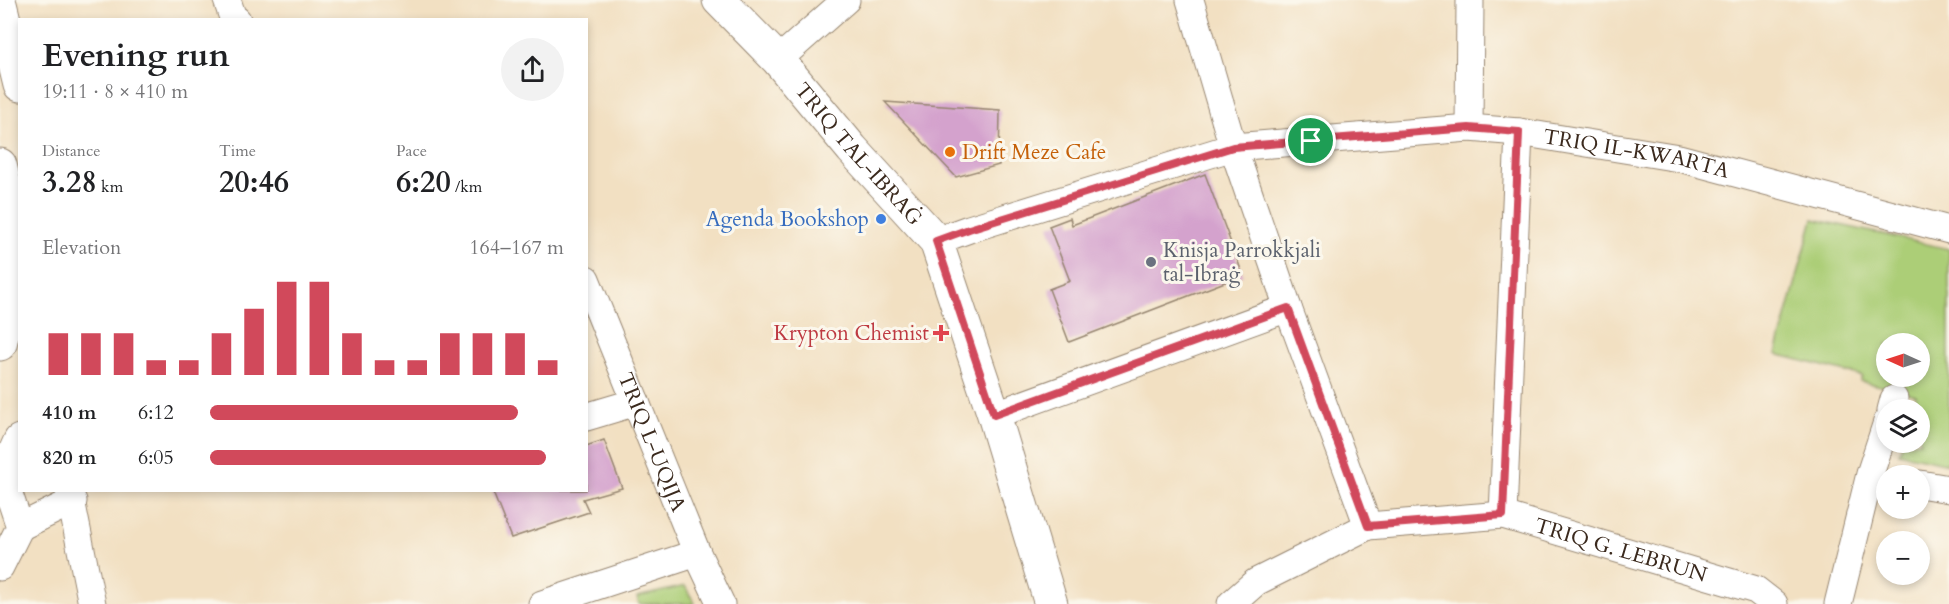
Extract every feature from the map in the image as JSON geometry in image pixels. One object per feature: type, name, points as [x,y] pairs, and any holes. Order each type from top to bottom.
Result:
[{"type":"main road","name":"TRIQ TAL-IBRAĠ","points":[[719,0],[778,60],[852,150],[936,241],[994,415],[1051,604]]},
{"type":"main road","points":[[0,4],[18,77]]},
{"type":"main road","points":[[0,165],[6,190],[10,301],[0,344]]},
{"type":"main road","points":[[2,483],[18,446]]},
{"type":"street","points":[[227,0],[233,18]]},
{"type":"street","points":[[778,60],[846,0]]},
{"type":"street","points":[[1190,0],[1233,147],[1288,308],[1368,526]]},
{"type":"street","points":[[1469,128],[1470,0]]},
{"type":"street","name":"TRIQ IL-KWARTA","points":[[936,241],[1233,147],[1469,128],[1519,132],[1679,158],[1949,230]]},
{"type":"street","points":[[1503,515],[1519,132]]},
{"type":"street","name":"TRIQ L-UQIJA","points":[[588,284],[697,553],[721,604]]},
{"type":"street","points":[[994,415],[1288,308]]},
{"type":"street","points":[[588,416],[636,402]]},
{"type":"street","points":[[2,483],[20,527]]},
{"type":"street","points":[[1838,604],[1876,485]]},
{"type":"street","points":[[1930,486],[1949,489]]},
{"type":"street","points":[[0,567],[20,527],[71,496],[92,604]]},
{"type":"street","name":"TRIQ G. LEBRUN","points":[[1231,604],[1256,582],[1368,526],[1503,515],[1756,590],[1774,604]]},
{"type":"street","points":[[542,604],[697,553]]},
{"type":"green space","points":[[1813,219],[1949,249],[1949,464],[1899,453],[1930,453],[1930,399],[1915,399],[1916,395],[1884,387],[1930,387],[1930,333],[1876,333],[1876,385],[1860,381],[1862,376],[1776,354]]},
{"type":"green space","points":[[685,586],[695,604],[639,604],[637,597]]},
{"type":"building","points":[[885,102],[1000,110],[999,165],[956,177]]},
{"type":"building","name":"Knisja Parrokkjali tal-Ibraġ","points":[[1205,174],[1243,275],[1069,342],[1049,289],[1070,281],[1049,226],[1070,218],[1072,225]]},
{"type":"building","points":[[604,440],[622,488],[583,499],[589,512],[511,538],[493,492],[588,492],[588,445]]},
{"type":"place","name":"Drift Meze Cafe","points":[[950,152]]},
{"type":"place","name":"Agenda Bookshop","points":[[881,219]]},
{"type":"place","name":"Knisja Parrokkjali tal-Ibraġ","points":[[1151,262]]},
{"type":"place","name":"Krypton Chemist","points":[[941,333]]},
{"type":"route","points":[[1469,128],[1519,132],[1503,515],[1368,526],[1288,308],[994,415],[936,241],[1233,147],[1311,141],[1469,128]]}]
